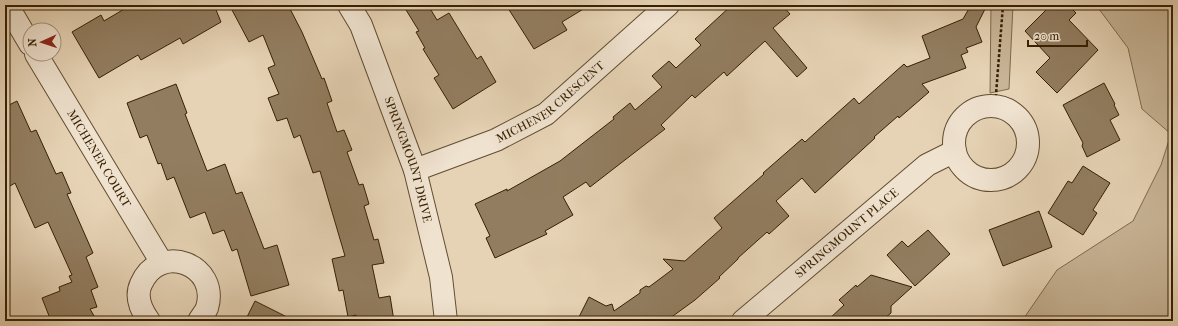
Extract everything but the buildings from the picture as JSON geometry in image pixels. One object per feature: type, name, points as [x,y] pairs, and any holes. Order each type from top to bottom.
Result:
[{"type":"street","points":[[7,5],[22,30]]},
{"type":"street","name":"SPRINGMOUNT DRIVE","points":[[349,5],[361,25],[415,170],[441,277],[446,321]]},
{"type":"street","name":"MICHENER CRESCENT","points":[[415,170],[496,140],[546,114],[668,5]]},
{"type":"street","name":"MICHENER COURT","points":[[41,62],[162,263]]},
{"type":"street","points":[[983,107],[995,107],[1016,115],[1024,125],[1029,140],[1027,153],[1022,165],[1010,176],[998,180],[985,180],[978,178],[967,171],[959,161],[955,151],[956,132],[962,120],[971,112],[983,107]]},
{"type":"street","name":"SPRINGMOUNT PLACE","points":[[743,321],[927,165],[955,151]]},
{"type":"street","points":[[149,321],[142,312],[139,300],[139,288],[144,277],[153,268],[162,263],[174,261],[186,263],[200,273],[206,283],[209,298],[207,310],[199,321]]},
{"type":"path","points":[[995,107],[998,86],[1003,5]]},
{"type":"shaded area","points":[[991,5],[1013,5],[1009,89],[990,93]]},
{"type":"shaded area","points":[[1096,5],[1173,5],[1173,321],[1022,321],[1057,270],[1133,221],[1161,165],[1171,134],[1142,109],[1128,48]]}]
